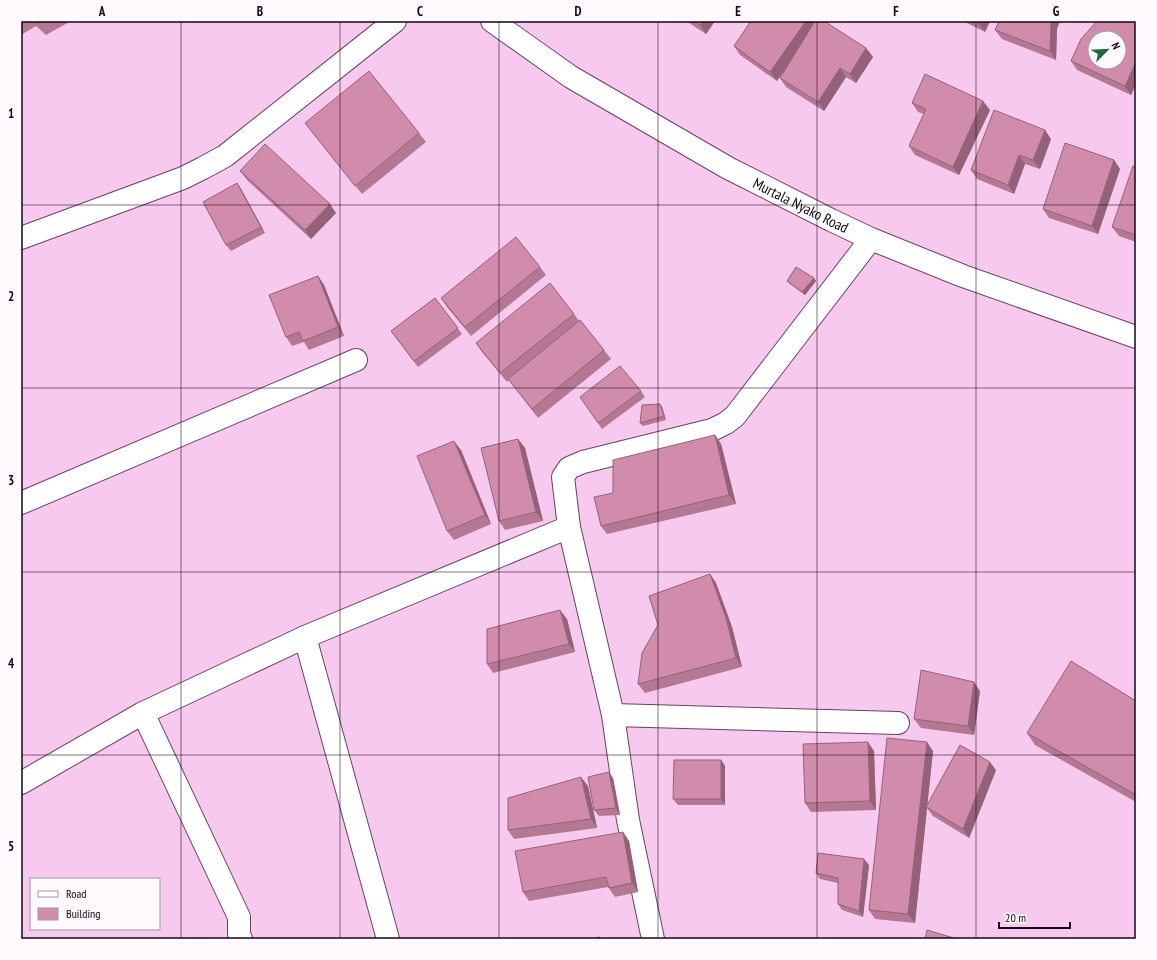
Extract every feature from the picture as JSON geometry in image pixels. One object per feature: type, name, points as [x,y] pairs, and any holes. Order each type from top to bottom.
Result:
[{"type":"street","points":[[21,238],[183,178],[225,156],[395,21]]},
{"type":"street","name":"Murtala Nyako Road","points":[[492,21],[571,77],[721,164],[831,220],[871,239],[963,276],[1136,337]]},
{"type":"street","points":[[659,938],[628,820],[613,715],[569,527],[563,477],[569,468],[583,462],[712,430],[726,424],[740,411],[871,239]]},
{"type":"street","points":[[21,503],[356,360]]},
{"type":"street","points":[[21,783],[143,713],[305,637],[569,527]]},
{"type":"street","points":[[305,637],[388,939]]},
{"type":"street","points":[[143,713],[239,917],[236,937]]},
{"type":"street","points":[[613,715],[898,723]]},
{"type":"building","points":[[35,21],[42,21],[38,24]]},
{"type":"building","points":[[694,21],[703,21],[700,25]]},
{"type":"building","points":[[751,21],[806,21],[770,72],[734,46]]},
{"type":"building","points":[[815,21],[824,21],[866,48],[850,74],[840,68],[818,102],[780,78]]},
{"type":"building","points":[[999,21],[1051,21],[1050,51],[995,30]]},
{"type":"building","points":[[1097,21],[1136,21],[1136,62],[1125,86],[1090,70],[1127,70],[1127,30],[1089,30]]},
{"type":"building","points":[[1087,32],[1087,68],[1071,61],[1081,39]]},
{"type":"building","points":[[369,71],[419,133],[355,186],[305,123]]},
{"type":"building","points":[[925,74],[983,101],[953,167],[909,146],[926,109],[912,103]]},
{"type":"building","points":[[994,110],[1045,130],[1033,160],[1019,155],[1008,185],[971,170]]},
{"type":"building","points":[[1065,143],[1114,160],[1092,226],[1043,209]]},
{"type":"building","points":[[265,144],[330,204],[305,230],[240,171]]},
{"type":"building","points":[[1133,166],[1136,167],[1136,235],[1112,227]]},
{"type":"building","points":[[237,183],[261,227],[226,245],[203,202]]},
{"type":"building","points":[[516,237],[540,267],[465,327],[441,298]]},
{"type":"building","points":[[796,267],[814,278],[802,292],[787,281]]},
{"type":"building","points":[[318,276],[338,327],[303,341],[299,332],[286,337],[269,295]]},
{"type":"building","points":[[550,283],[574,314],[500,373],[476,343]]},
{"type":"building","points":[[435,298],[458,328],[414,361],[391,331]]},
{"type":"building","points":[[580,320],[604,350],[532,409],[508,379]]},
{"type":"building","points":[[620,366],[641,391],[598,423],[580,397]]},
{"type":"building","points":[[660,404],[664,416],[640,423],[642,405]]},
{"type":"building","points":[[715,435],[729,495],[601,526],[594,497],[613,493],[613,460]]},
{"type":"building","points":[[518,439],[536,512],[499,521],[481,448]]},
{"type":"building","points":[[454,441],[485,515],[447,531],[417,456]]},
{"type":"building","points":[[710,574],[726,618],[736,658],[638,684],[642,653],[658,625],[649,596]]},
{"type":"building","points":[[560,610],[569,644],[487,664],[487,629]]},
{"type":"building","points":[[1071,661],[1136,701],[1136,795],[1027,733]]},
{"type":"building","points":[[921,670],[974,682],[968,726],[914,719]]},
{"type":"building","points":[[887,738],[927,742],[908,914],[869,910]]},
{"type":"building","points":[[868,742],[870,801],[805,803],[803,744]]},
{"type":"building","points":[[960,745],[990,762],[963,829],[926,807]]},
{"type":"building","points":[[674,760],[721,760],[721,799],[673,799]]},
{"type":"building","points":[[609,772],[616,808],[594,810],[588,777]]},
{"type":"building","points":[[581,777],[591,819],[508,830],[508,798]]},
{"type":"building","points":[[623,832],[632,883],[609,888],[606,877],[523,892],[515,851]]},
{"type":"building","points":[[818,853],[864,859],[859,911],[838,904],[838,878],[816,873]]},
{"type":"building","points":[[927,930],[957,939],[925,939]]}]
